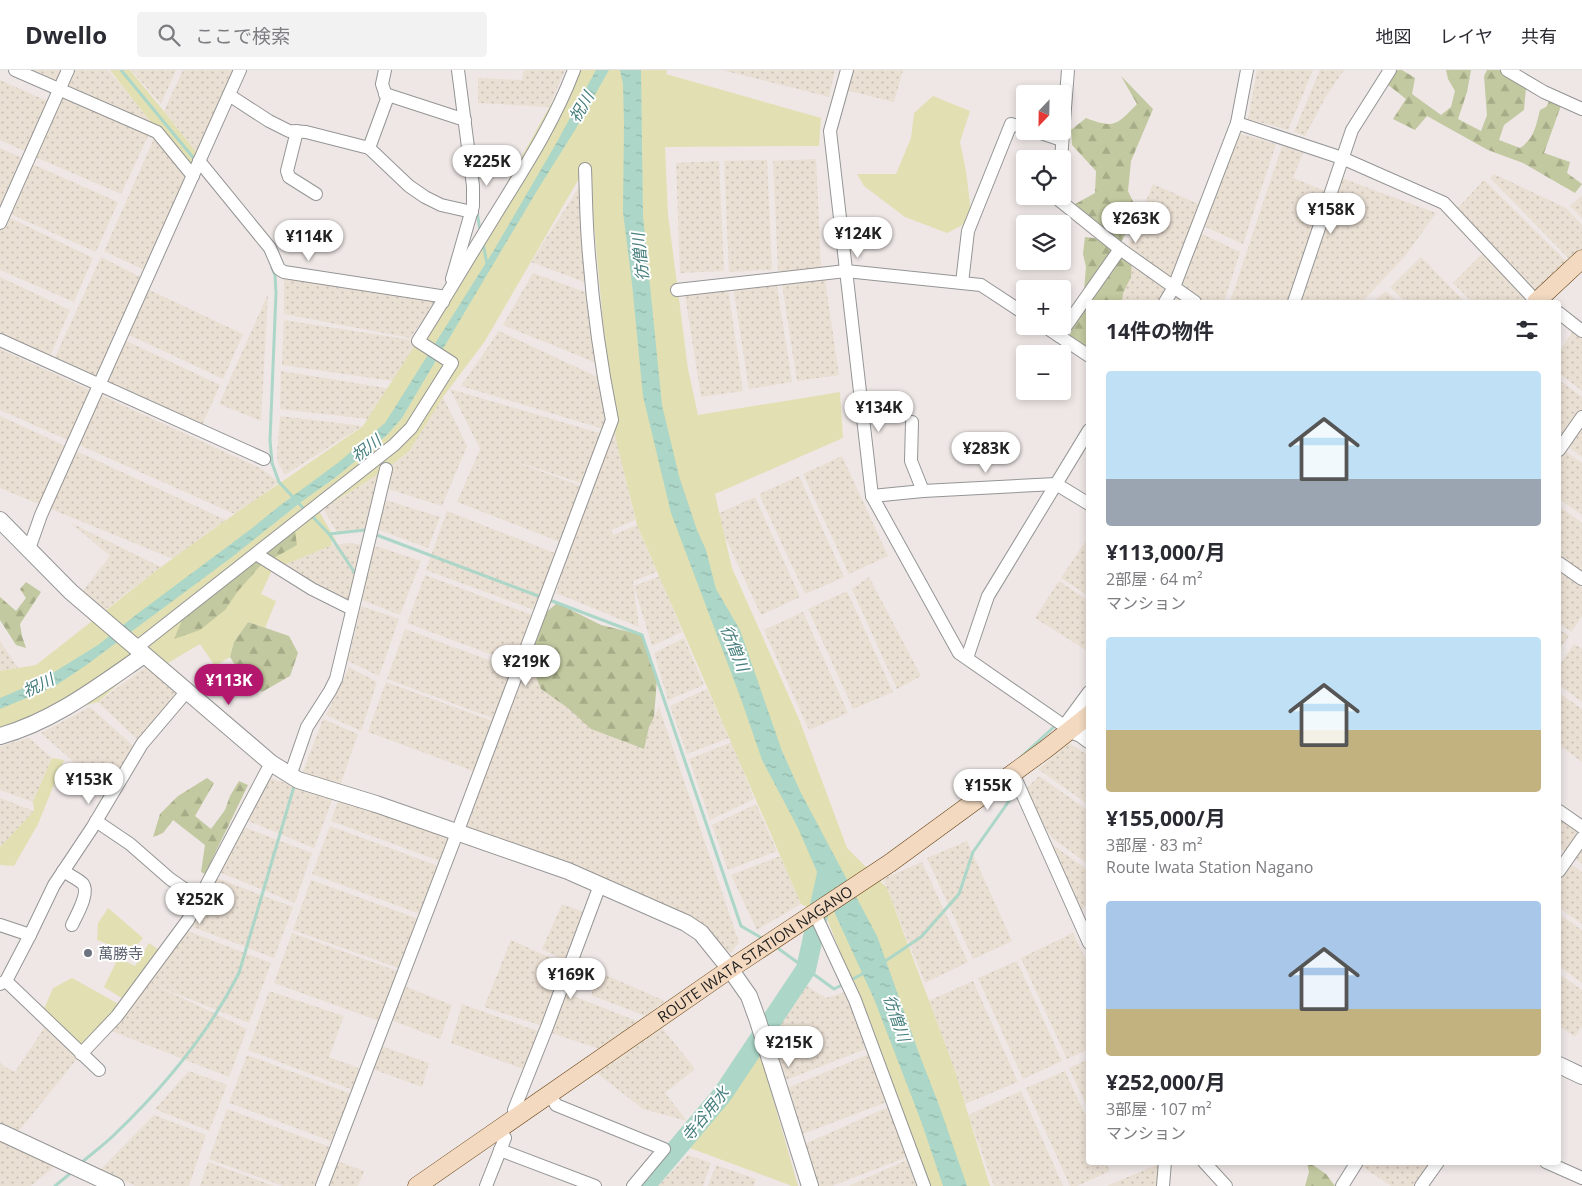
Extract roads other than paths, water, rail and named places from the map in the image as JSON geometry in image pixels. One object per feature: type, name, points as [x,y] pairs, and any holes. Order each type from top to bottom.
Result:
[{"type":"main road","points":[[1541,300],[1582,259]]},
{"type":"main road","name":"ROUTE IWATA STATION NAGANO","points":[[417,1186],[730,969],[866,879],[1013,773],[1067,728],[1086,717]]},
{"type":"street","points":[[15,70],[157,132],[193,176]]},
{"type":"street","points":[[0,223],[68,70]]},
{"type":"street","points":[[29,549],[41,515],[240,70]]},
{"type":"street","points":[[369,148],[387,99],[382,84],[385,70]]},
{"type":"street","points":[[444,300],[473,206],[473,186],[458,70]]},
{"type":"street","points":[[0,736],[57,713],[93,690],[137,648],[394,446],[410,428],[452,363],[418,341],[533,154],[554,115],[574,70]]},
{"type":"street","points":[[847,70],[830,131],[872,496],[959,653],[1067,728],[1086,738]]},
{"type":"street","points":[[1067,85],[1068,70]]},
{"type":"street","points":[[1166,300],[1174,287],[1237,124],[1247,70]]},
{"type":"street","points":[[1295,300],[1352,130],[1390,70]]},
{"type":"street","points":[[1507,70],[1529,76],[1544,92],[1582,109]]},
{"type":"street","points":[[385,94],[465,120]]},
{"type":"street","points":[[229,95],[268,122],[289,131],[306,132],[369,148],[408,186],[441,205],[472,212]]},
{"type":"street","points":[[962,283],[968,230],[1011,124],[1016,125]]},
{"type":"street","points":[[1237,124],[1343,156],[1444,203],[1539,300]]},
{"type":"street","points":[[297,131],[287,171],[289,177],[316,194]]},
{"type":"street","points":[[1061,150],[1062,140]]},
{"type":"street","points":[[200,161],[270,248],[279,268],[284,272],[440,296],[444,300]]},
{"type":"street","points":[[322,1186],[612,420],[602,372],[597,328],[588,242],[585,169]]},
{"type":"street","points":[[1065,205],[1120,249],[1192,300]]},
{"type":"street","points":[[1086,354],[1059,336],[1120,249]]},
{"type":"street","points":[[677,290],[846,271],[981,284],[1016,308]]},
{"type":"street","points":[[1561,315],[1582,331]]},
{"type":"street","points":[[0,340],[53,362],[99,385],[264,459]]},
{"type":"street","points":[[1561,447],[1582,416]]},
{"type":"street","points":[[912,422],[911,461],[923,491]]},
{"type":"street","points":[[967,658],[988,596],[1086,435]]},
{"type":"street","points":[[290,776],[307,727],[336,679],[386,468]]},
{"type":"street","points":[[872,496],[923,491],[1056,484],[1086,502]]},
{"type":"street","points":[[0,520],[71,592],[271,763],[290,776],[568,871],[686,923],[701,933],[749,996],[810,1186]]},
{"type":"street","points":[[256,554],[312,588],[352,609]]},
{"type":"street","points":[[1561,564],[1582,579]]},
{"type":"street","points":[[99,1070],[3,983],[30,935],[54,885],[96,821],[142,744],[187,691]]},
{"type":"street","points":[[1067,728],[1086,697]]},
{"type":"street","points":[[81,1054],[117,1016],[182,929],[271,763]]},
{"type":"street","points":[[1013,773],[1086,936]]},
{"type":"street","points":[[1561,812],[1582,827]]},
{"type":"street","points":[[96,821],[130,844],[170,879],[199,899]]},
{"type":"street","points":[[1561,868],[1582,838]]},
{"type":"street","points":[[63,871],[81,882],[85,887],[85,896],[72,925]]},
{"type":"street","points":[[518,1116],[514,1110],[547,1028],[600,885]]},
{"type":"street","points":[[815,914],[855,1000],[924,1186]]},
{"type":"street","points":[[0,925],[30,935]]},
{"type":"street","points":[[1561,1066],[1582,1076]]},
{"type":"street","points":[[550,1094],[556,1105],[664,1149],[633,1186]]},
{"type":"street","points":[[486,1186],[505,1138],[500,1129]]},
{"type":"street","points":[[0,1132],[116,1186]]},
{"type":"street","points":[[500,1150],[595,1186]]},
{"type":"street","points":[[1163,1186],[1165,1165]]},
{"type":"street","points":[[1207,1165],[1226,1186]]},
{"type":"street","points":[[1342,1186],[1355,1165]]},
{"type":"street","points":[[1421,1186],[1436,1165]]},
{"type":"street","points":[[1553,1165],[1582,1178]]},
{"type":"water","name":"祝川","points":[[596,70],[609,70],[402,418],[387,435],[232,557],[85,666],[55,686],[0,709],[0,698],[38,682],[98,645],[339,462],[385,423],[494,250],[557,142]]},
{"type":"water","name":"彷僧川","points":[[620,70],[641,70],[643,216],[662,405],[679,476],[697,530],[706,550],[716,589],[740,630],[782,751],[801,793],[877,936],[967,1186],[943,1186],[921,1121],[874,999],[798,828],[762,760],[671,513],[643,396],[623,212],[624,122],[623,84]]},
{"type":"waterway","points":[[121,70],[196,161]]},
{"type":"waterway","points":[[477,212],[480,230]]},
{"type":"waterway","points":[[483,243],[487,264]]},
{"type":"waterway","points":[[272,268],[275,275],[276,293],[270,440],[272,463],[279,482],[306,511]]},
{"type":"waterway","points":[[311,515],[329,534],[357,576]]},
{"type":"waterway","points":[[329,534],[368,531]]},
{"type":"waterway","points":[[374,534],[541,597]]},
{"type":"waterway","points":[[547,599],[642,635],[741,926],[760,937]]},
{"type":"waterway","points":[[1020,758],[1056,725]]},
{"type":"waterway","points":[[80,1164],[115,1134],[167,1079],[184,1059],[227,995],[239,973],[295,783]]},
{"type":"waterway","points":[[884,962],[921,937],[959,894],[973,852],[1014,794],[1014,787]]},
{"type":"waterway","name":"寺谷用水","points":[[645,1186],[722,1095],[806,969],[827,874]]},
{"type":"waterway","points":[[779,949],[834,989],[844,984]]},
{"type":"waterway","points":[[849,981],[866,972]]},
{"type":"waterway","points":[[55,1186],[72,1172]]},
{"type":"place","name":"萬勝寺","points":[[88,953]]}]
